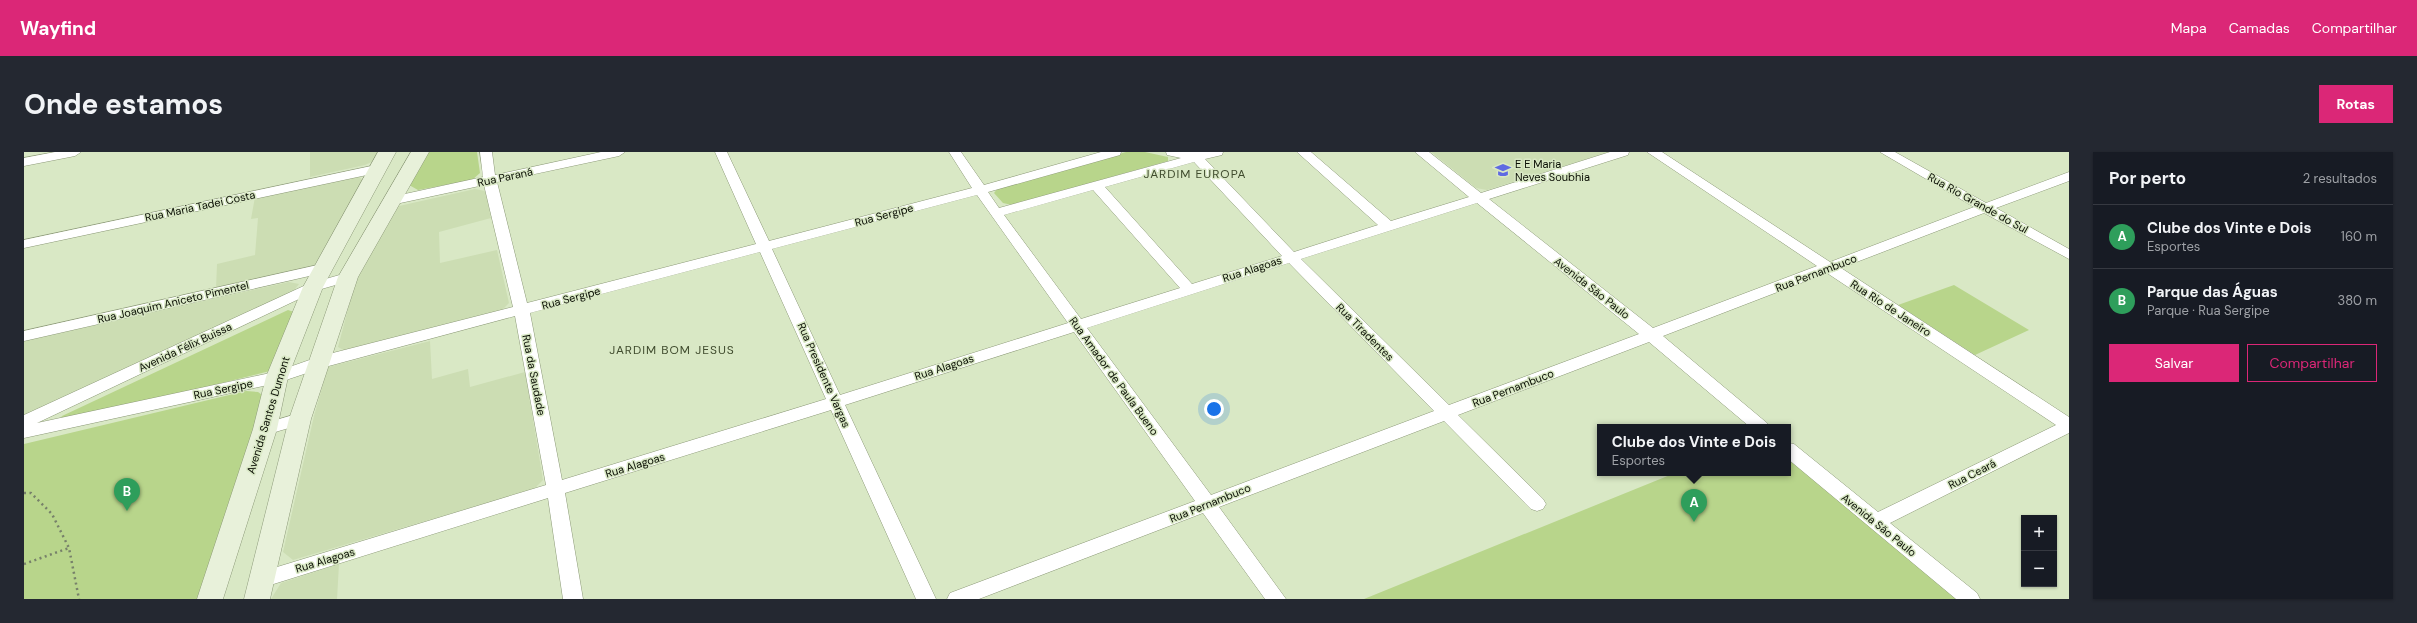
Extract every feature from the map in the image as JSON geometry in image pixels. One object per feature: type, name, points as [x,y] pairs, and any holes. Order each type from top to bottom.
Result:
[{"type":"street","points":[[24,162],[75,152]]},
{"type":"street","points":[[260,589],[300,420],[321,362],[348,277],[420,152]]},
{"type":"street","name":"Rua da Saudade","points":[[486,152],[488,181],[521,311],[556,489],[573,599]]},
{"type":"street","name":"Rua Paraná","points":[[391,201],[619,152]]},
{"type":"street","name":"Rua Presidente Vargas","points":[[721,152],[766,246],[926,599]]},
{"type":"street","name":"Rua Amador de Paula Bueno","points":[[955,152],[996,213],[1276,599]]},
{"type":"street","name":"Rua Sergipe","points":[[24,432],[277,377],[321,362],[980,190],[1115,152]]},
{"type":"street","points":[[1172,152],[1197,155]]},
{"type":"street","points":[[996,213],[1197,155],[1217,152]]},
{"type":"street","points":[[1303,152],[1389,227]]},
{"type":"street","name":"Avenida São Paulo","points":[[1421,152],[1651,335],[1757,424]]},
{"type":"street","name":"Rua Alagoas","points":[[260,589],[556,489],[836,402],[1076,324],[1389,227],[1623,152]]},
{"type":"street","name":"Rua Rio de Janeiro","points":[[1653,152],[2069,425]]},
{"type":"street","name":"Rua Rio Grande do Sul","points":[[1886,152],[2069,255]]},
{"type":"street","name":"Rua Tiradentes","points":[[1197,155],[1291,257],[1537,504]]},
{"type":"street","name":"Rua Maria Tadei Costa","points":[[24,244],[381,160]]},
{"type":"street","name":"Avenida Santos Dumont","points":[[210,599],[265,429],[277,377],[317,278],[381,160]]},
{"type":"street","name":"Rua Pernambuco","points":[[957,599],[1831,268],[2069,176]]},
{"type":"street","points":[[1096,185],[1189,289]]},
{"type":"street","name":"Avenida Félix Buissa","points":[[24,422],[317,278],[348,277]]},
{"type":"street","name":"Rua Joaquim Aniceto Pimentel","points":[[24,336],[317,278]]},
{"type":"street","points":[[265,429],[300,420]]},
{"type":"street","name":"Rua Ceará","points":[[1875,522],[2069,425]]},
{"type":"street","name":"Avenida São Paulo","points":[[1791,452],[1970,599]]},
{"type":"path","points":[[24,493],[31,493],[52,514],[69,548],[79,599]]},
{"type":"path","points":[[24,564],[69,548]]},
{"type":"shaded area","points":[[310,152],[381,152],[376,160],[365,165],[310,177]]},
{"type":"shaded area","name":"E E Maria Neves Soubhia","points":[[1431,152],[1609,152],[1487,190],[1476,188]]},
{"type":"shaded area","points":[[360,177],[363,181],[320,263],[311,268],[216,289],[217,264],[255,255],[258,218],[251,219],[255,197],[338,179]]},
{"type":"shaded area","points":[[475,189],[485,191],[491,218],[439,232],[440,263],[497,250],[509,303],[500,312],[345,351],[338,347],[357,275],[393,210],[399,206]]},
{"type":"shaded area","points":[[289,282],[299,284],[292,293],[24,421],[24,341]]},
{"type":"shaded area","points":[[430,341],[432,379],[468,369],[470,387],[525,372],[543,480],[534,489],[293,560],[283,552],[314,416],[328,367]]},
{"type":"shaded area","points":[[339,564],[337,599],[271,599],[281,583]]},
{"type":"green space","points":[[428,152],[477,152],[480,173],[472,180],[418,190],[409,185]]},
{"type":"green space","points":[[1126,152],[1145,152],[1168,157],[1168,161],[1012,205],[1003,203],[994,193],[998,188]]},
{"type":"green space","points":[[1954,285],[2029,330],[1975,355],[1898,305]]},
{"type":"green space","points":[[288,310],[294,312],[270,371],[72,420],[60,419],[62,416]]},
{"type":"green space","points":[[246,391],[258,392],[265,397],[200,599],[24,599],[24,444]]},
{"type":"green space","points":[[1791,461],[1957,599],[1364,599],[1668,476],[1791,476]]},
{"type":"place","name":"E E Maria Neves Soubhia","points":[[1503,170]]},
{"type":"place","name":"Parque das Águas","points":[[127,511]]},
{"type":"place","name":"Clube dos Vinte e Dois","points":[[1694,522]]},
{"type":"district","name":"JARDIM EUROPA","points":[[1195,174]]},
{"type":"district","name":"JARDIM BOM JESUS","points":[[672,350]]}]
